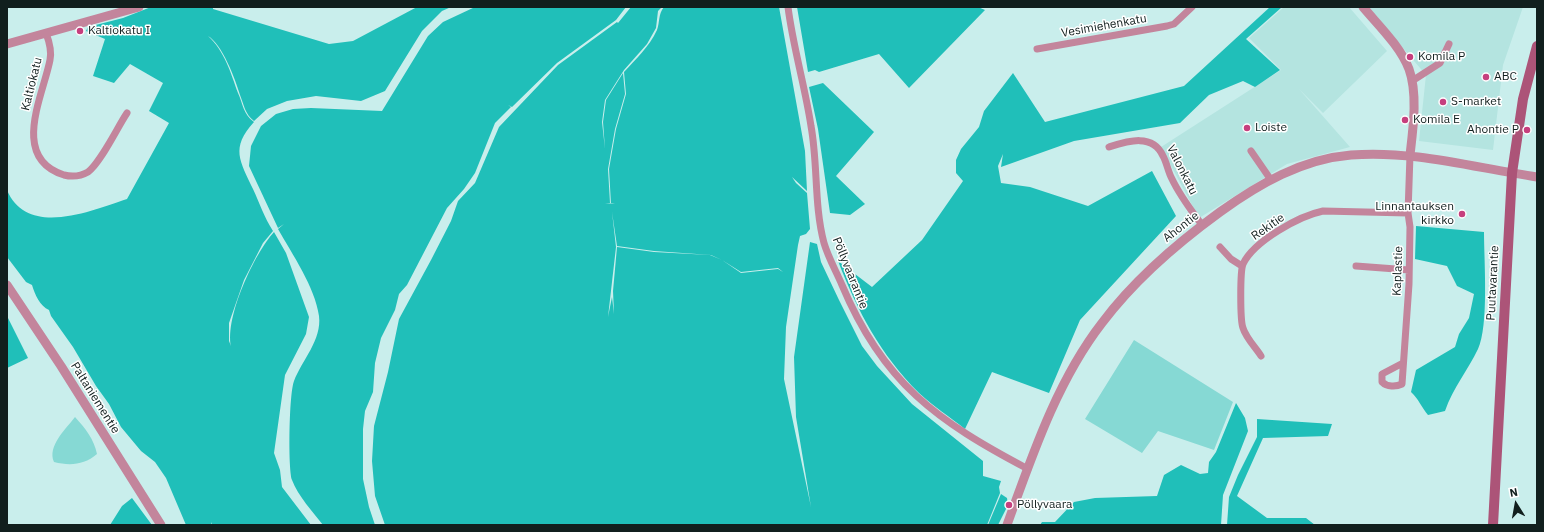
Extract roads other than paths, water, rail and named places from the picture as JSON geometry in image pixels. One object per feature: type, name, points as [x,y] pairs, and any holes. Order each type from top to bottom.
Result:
[{"type":"main road","name":"Puutavarantie","points":[[1493,525],[1512,173],[1523,99],[1537,46]]},
{"type":"street","points":[[7,44],[139,7]]},
{"type":"street","name":"Pöllyvaarantie","points":[[788,7],[801,82],[812,126],[824,243],[850,306],[863,331],[883,360],[907,389],[937,414],[975,440],[1028,469]]},
{"type":"street","name":"Vesimiehenkatu","points":[[1037,49],[1167,26],[1174,24],[1192,7]]},
{"type":"street","points":[[1363,7],[1403,58],[1412,81],[1413,104],[1410,155]]},
{"type":"street","name":"Kaltiokatu","points":[[46,33],[51,59],[35,113],[34,136],[37,150],[44,163],[55,172],[68,176],[79,176],[88,172],[127,113]]},
{"type":"street","points":[[1412,81],[1440,62],[1449,44]]},
{"type":"street","name":"Valonkatu","points":[[1109,146],[1132,140],[1152,143],[1157,146],[1164,157],[1171,178],[1180,195],[1202,225]]},
{"type":"street","points":[[1251,151],[1271,180]]},
{"type":"street","name":"Ahontie","points":[[1007,525],[1055,403],[1082,354],[1102,323],[1156,262],[1202,225],[1240,199],[1271,180],[1310,163],[1336,157],[1363,154],[1410,155],[1537,177]]},
{"type":"street","name":"Kaplastie","points":[[1403,363],[1406,339],[1409,270],[1410,227],[1408,213],[1410,155]]},
{"type":"street","name":"Rekitie","points":[[1242,266],[1251,253],[1260,245],[1290,224],[1311,213],[1323,211],[1408,213]]},
{"type":"street","points":[[1220,247],[1231,259],[1242,266],[1242,328],[1261,356]]},
{"type":"street","points":[[1356,266],[1409,270]]},
{"type":"street","name":"Paltaniementie","points":[[7,285],[61,366],[161,525]]},
{"type":"place","name":"Kaltiokatu I","points":[[80,31]]},
{"type":"place","name":"Komila P","points":[[1410,57]]},
{"type":"place","name":"ABC","points":[[1486,77]]},
{"type":"place","name":"S-market","points":[[1443,102]]},
{"type":"place","name":"Komila E","points":[[1405,120]]},
{"type":"place","name":"Loiste","points":[[1247,128]]},
{"type":"place","name":"Ahontie P","points":[[1527,130]]},
{"type":"place","name":"Linnantauksen kirkko","points":[[1462,214]]},
{"type":"place","name":"Pöllyvaara","points":[[1009,505]]}]
